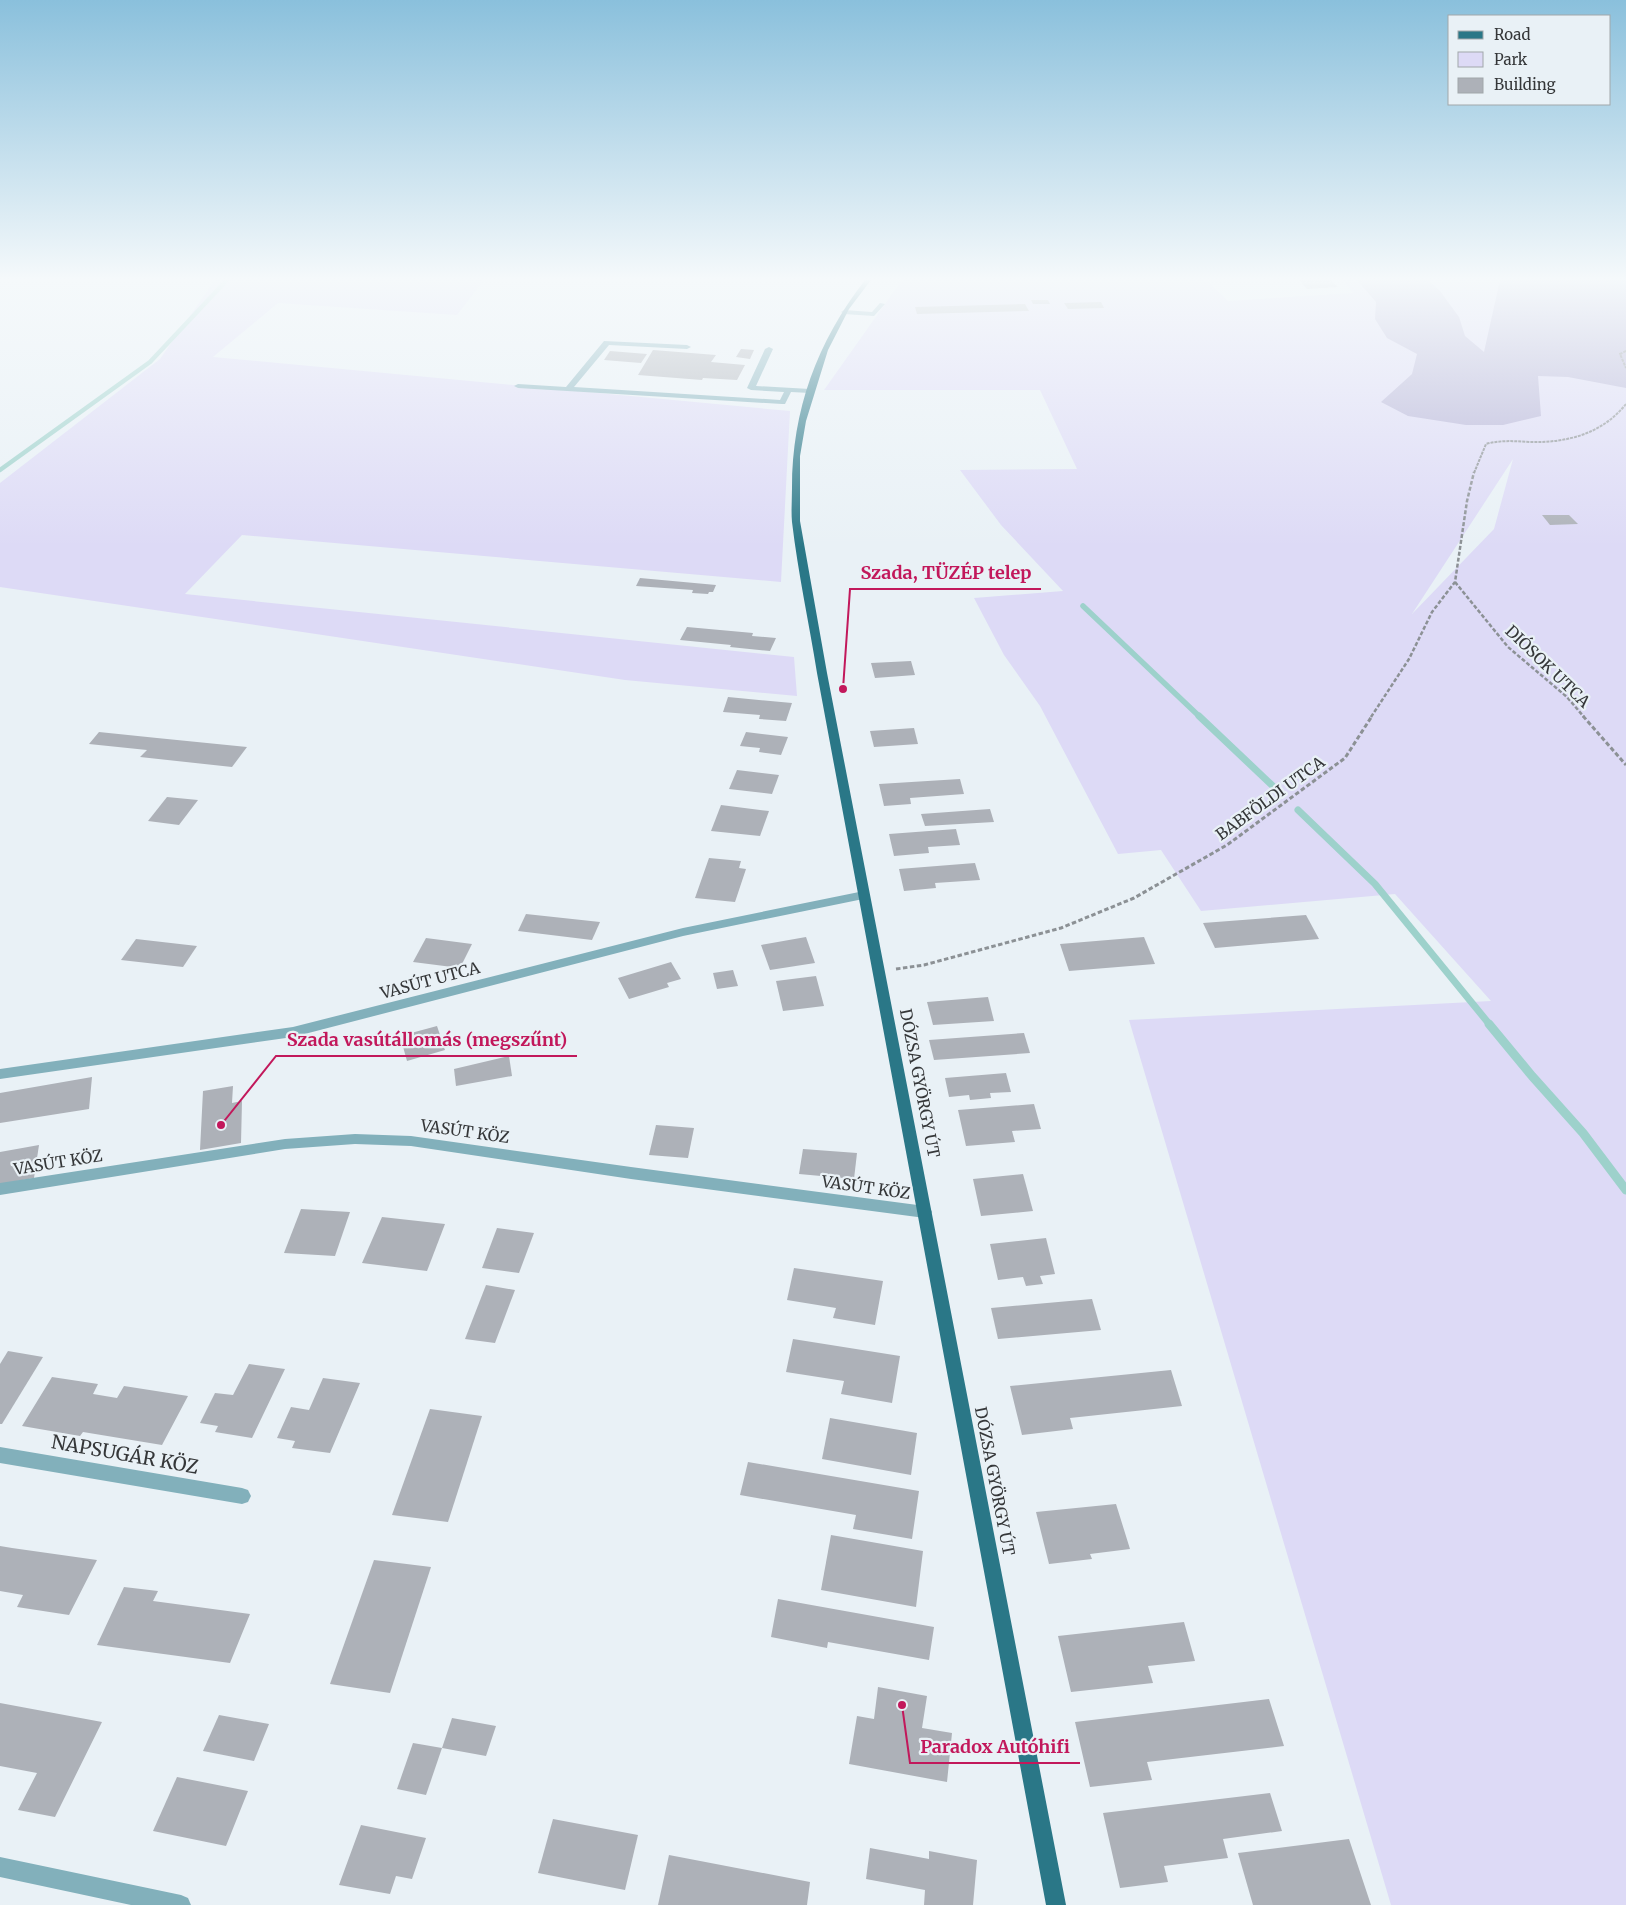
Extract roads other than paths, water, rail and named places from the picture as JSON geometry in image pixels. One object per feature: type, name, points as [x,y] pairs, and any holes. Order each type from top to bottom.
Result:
[{"type":"main road","name":"DÓZSA GYÖRGY ÚT","points":[[818,369],[802,421],[796,456],[796,521],[815,634],[864,895],[880,971],[1056,1905]]},
{"type":"street","points":[[568,389],[585,369]]},
{"type":"street","points":[[759,369],[751,388],[810,391]]},
{"type":"street","points":[[518,386],[782,402],[789,390]]},
{"type":"street","name":"VASÚT UTCA","points":[[0,1074],[293,1032],[674,934],[864,895]]},
{"type":"street","name":"VASÚT KÖZ","points":[[0,1189],[285,1144],[355,1139],[411,1141],[631,1173],[925,1212]]},
{"type":"street","name":"NAPSUGÁR KÖZ","points":[[0,1455],[242,1496]]},
{"type":"street","points":[[0,1867],[180,1905]]},
{"type":"waterway","points":[[0,470],[140,369]]},
{"type":"waterway","points":[[1083,606],[1200,717]]},
{"type":"waterway","points":[[1199,716],[1277,790]]},
{"type":"waterway","points":[[1298,810],[1375,884],[1490,1025]]},
{"type":"waterway","points":[[1489,1024],[1583,1133],[1626,1190]]},
{"type":"place","name":"Szada, TÜZÉP telep","points":[[843,689]]},
{"type":"place","name":"Szada vasútállomás (megszűnt)","points":[[221,1125]]},
{"type":"place","name":"Paradox Autóhifi","points":[[902,1705]]}]
